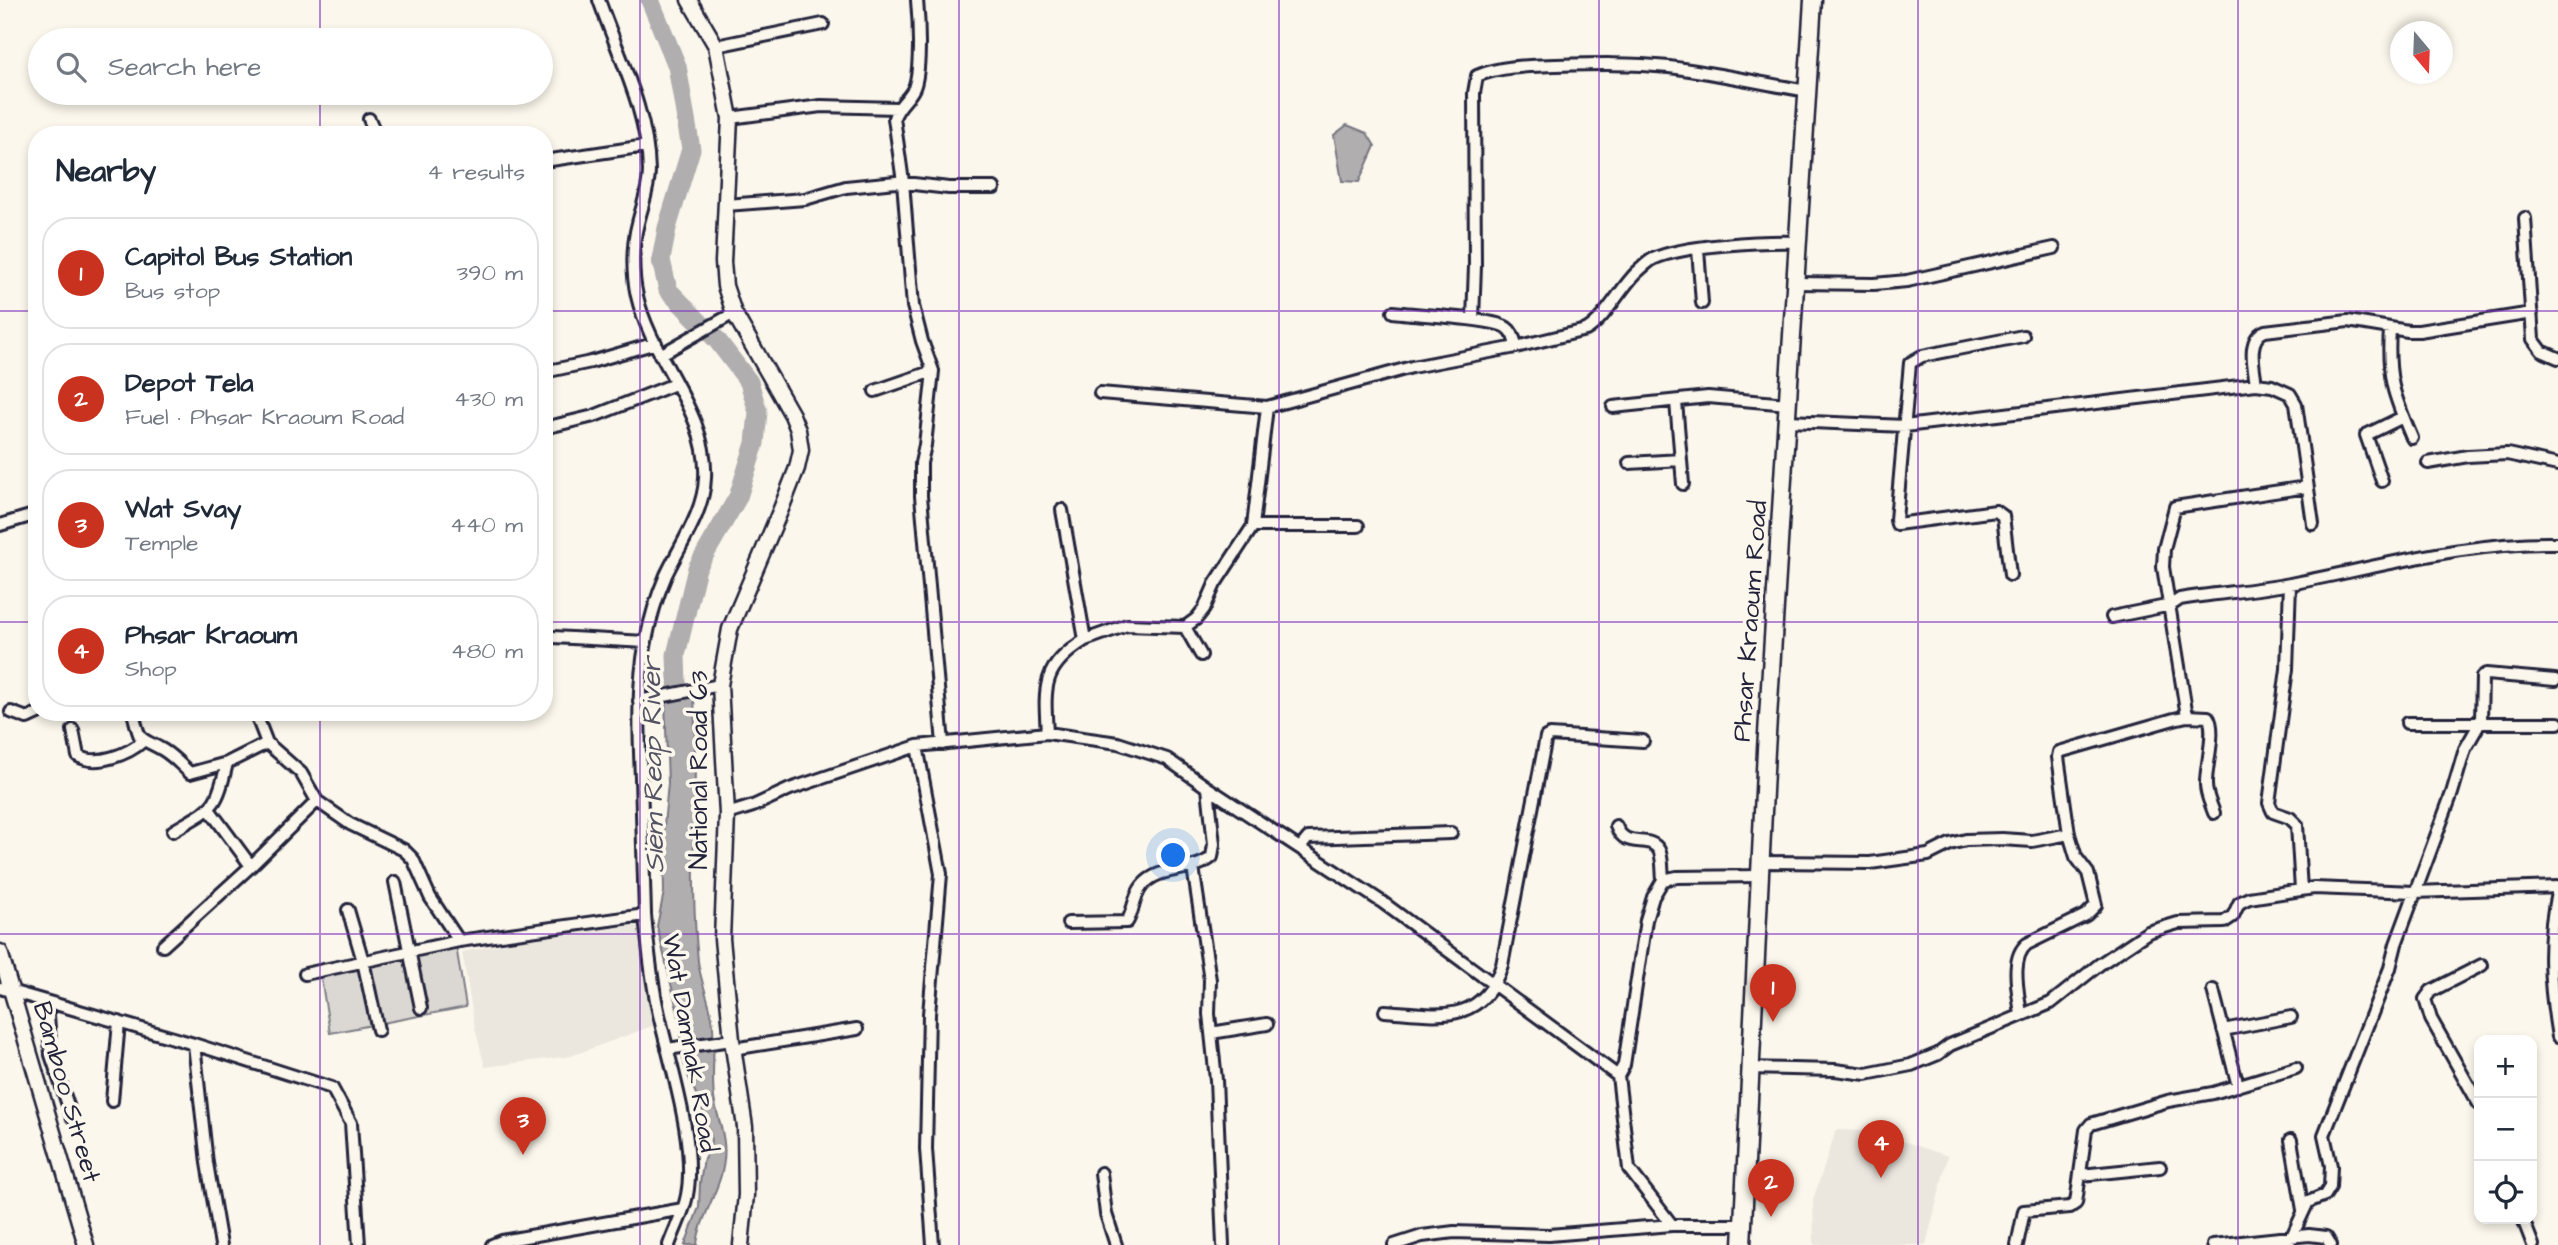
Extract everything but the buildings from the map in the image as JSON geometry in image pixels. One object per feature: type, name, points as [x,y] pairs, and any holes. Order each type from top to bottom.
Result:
[{"type":"main road","name":"Phsar Kraoum Road","points":[[1742,1245],[1760,869],[1813,0]]},
{"type":"street","name":"Wat Damnak Road","points":[[599,0],[645,130],[649,173],[637,226],[634,257],[637,297],[660,355],[693,418],[702,447],[706,477],[702,499],[665,578],[646,642],[643,700],[645,915],[653,985],[671,1049],[687,1145],[689,1175],[683,1209],[670,1245]]},
{"type":"street","name":"National Road 63","points":[[689,0],[716,46],[730,118],[723,271],[727,296],[792,415],[801,450],[781,509],[730,629],[714,686],[727,814],[722,939],[727,1044],[745,1128],[746,1195],[741,1245]]},
{"type":"street","points":[[917,0],[920,27],[915,86],[897,108],[894,117],[903,182],[914,306],[933,371],[921,463],[921,496],[943,744]]},
{"type":"street","points":[[716,46],[823,24]]},
{"type":"street","points":[[1472,319],[1475,267],[1474,93],[1477,76],[1488,71],[1546,66],[1620,64],[1668,67],[1807,91]]},
{"type":"street","points":[[730,118],[821,106],[897,108]]},
{"type":"street","points":[[369,119],[372,126]]},
{"type":"street","points":[[553,160],[646,146]]},
{"type":"street","points":[[726,205],[805,199],[846,187],[903,182],[948,188],[994,188]]},
{"type":"street","points":[[2525,218],[2535,344],[2542,351],[2558,358]]},
{"type":"street","points":[[1100,393],[1267,407],[1412,367],[1587,330],[1624,286],[1650,261],[1672,253],[1744,243],[1798,242]]},
{"type":"street","points":[[1796,283],[1899,282],[2054,248]]},
{"type":"street","points":[[1698,249],[1702,303]]},
{"type":"street","points":[[1393,312],[1472,319],[1504,325],[1516,347]]},
{"type":"street","points":[[660,355],[734,313]]},
{"type":"street","points":[[2256,384],[2253,346],[2260,332],[2299,325],[2348,321],[2419,331],[2532,313]]},
{"type":"street","points":[[2390,329],[2388,362],[2393,394],[2412,438]]},
{"type":"street","points":[[2010,575],[2003,516],[1996,511],[1897,524],[1910,363],[1914,359],[2023,336]]},
{"type":"street","points":[[553,370],[656,343]]},
{"type":"street","points":[[875,391],[933,371]]},
{"type":"street","points":[[553,426],[606,412],[675,384]]},
{"type":"street","points":[[1788,422],[1905,426],[2256,384],[2286,391],[2293,398],[2313,524]]},
{"type":"street","points":[[1613,407],[1708,397],[1789,404]]},
{"type":"street","points":[[1676,402],[1683,484]]},
{"type":"street","points":[[1047,733],[1045,698],[1051,669],[1065,652],[1085,640],[1127,625],[1185,627],[1204,609],[1215,584],[1253,526],[1267,407]]},
{"type":"street","points":[[2382,481],[2366,435],[2403,417]]},
{"type":"street","points":[[2428,463],[2468,456],[2507,454],[2558,465]]},
{"type":"street","points":[[1629,463],[1681,460]]},
{"type":"street","points":[[2187,716],[2164,566],[2164,548],[2175,507],[2307,487]]},
{"type":"street","points":[[1062,510],[1085,640]]},
{"type":"street","points":[[0,525],[28,517]]},
{"type":"street","points":[[1253,526],[1358,526]]},
{"type":"street","points":[[2112,617],[2171,605],[2180,599],[2290,584],[2396,561],[2473,548],[2520,542],[2558,543]]},
{"type":"street","points":[[2290,584],[2287,669],[2269,803],[2273,812],[2290,818],[2297,825],[2301,890]]},
{"type":"street","points":[[1185,627],[1201,655]]},
{"type":"street","points":[[553,637],[646,642]]},
{"type":"street","points":[[2290,1240],[2308,1202],[2325,1195],[2330,1187],[2331,1166],[2324,1135],[2390,968],[2465,749],[2481,721],[2482,677],[2486,674],[2555,680]]},
{"type":"street","points":[[643,700],[714,686]]},
{"type":"street","points":[[11,712],[28,718]]},
{"type":"street","points":[[2021,1015],[2018,956],[2023,947],[2086,915],[2096,905],[2088,873],[2076,857],[2069,834],[2059,752],[2187,716],[2208,717],[2211,722],[2206,782],[2214,813]]},
{"type":"street","points":[[135,721],[139,737],[143,741],[163,750],[190,773],[227,763],[267,743]]},
{"type":"street","points":[[257,721],[267,743],[301,773],[317,801],[350,824],[404,850],[413,859],[430,897],[459,941]]},
{"type":"street","points":[[2407,723],[2558,723]]},
{"type":"street","points":[[73,730],[78,756],[87,760],[127,752],[143,741]]},
{"type":"street","points":[[727,814],[790,789],[917,746],[1047,733],[1118,743],[1167,759],[1382,902],[1618,1076]]},
{"type":"street","points":[[1385,1011],[1450,1015],[1483,1000],[1496,984],[1502,965],[1546,737],[1550,735],[1643,741]]},
{"type":"street","points":[[917,746],[941,874],[929,1014],[926,1149],[933,1245]]},
{"type":"street","points":[[173,831],[209,809],[220,796],[227,763]]},
{"type":"street","points":[[1068,923],[1128,922],[1133,902],[1142,886],[1164,872],[1205,863],[1212,856],[1214,844],[1208,788]]},
{"type":"street","points":[[163,946],[317,801]]},
{"type":"street","points":[[209,809],[251,866]]},
{"type":"street","points":[[1616,826],[1618,834],[1626,840],[1654,845],[1661,856],[1663,880],[1653,897],[1646,920],[1624,1065],[1618,1076],[1629,1169],[1672,1225]]},
{"type":"street","points":[[1300,848],[1308,838],[1451,833]]},
{"type":"street","points":[[1663,880],[1760,869],[1870,863],[1928,855],[1950,844],[1966,840],[2032,841],[2069,834]]},
{"type":"street","points":[[1193,867],[1209,980],[1223,1245]]},
{"type":"street","points":[[395,882],[421,1008]]},
{"type":"street","points":[[1749,1068],[1835,1070],[1866,1074],[1890,1071],[1938,1054],[1950,1045],[2051,1003],[2100,964],[2148,932],[2178,923],[2224,922],[2233,916],[2237,904],[2241,901],[2301,890],[2337,888],[2415,892],[2558,887],[2549,933],[2558,1037]]},
{"type":"street","points":[[348,910],[363,961],[378,1030]]},
{"type":"street","points":[[305,974],[459,941],[645,915]]},
{"type":"street","name":"Bamboo Street","points":[[0,952],[6,990],[86,1245]]},
{"type":"street","points":[[2476,1098],[2431,1019],[2425,999],[2431,991],[2482,965]]},
{"type":"street","points":[[6,990],[194,1044],[332,1088],[351,1123],[359,1245]]},
{"type":"street","points":[[2213,990],[2238,1086]]},
{"type":"street","points":[[47,1002],[51,1055],[72,1117]]},
{"type":"street","points":[[2223,1030],[2291,1017]]},
{"type":"street","points":[[112,1101],[119,1022]]},
{"type":"street","points":[[1211,1033],[1267,1024]]},
{"type":"street","points":[[671,1049],[857,1029]]},
{"type":"street","points":[[194,1044],[207,1163],[220,1245]]},
{"type":"street","points":[[2017,1245],[2024,1211],[2074,1206],[2086,1130],[2091,1124],[2297,1068]]},
{"type":"street","points":[[2291,1140],[2303,1210]]},
{"type":"street","points":[[2081,1175],[2160,1167]]},
{"type":"street","points":[[1101,1173],[1106,1213],[1116,1245]]},
{"type":"street","points":[[492,1245],[683,1209]]},
{"type":"street","points":[[2525,1224],[2533,1245]]},
{"type":"street","points":[[1394,1245],[1454,1232],[1549,1235],[1672,1225],[1742,1225]]},
{"type":"street","points":[[2213,1245],[2290,1240],[2309,1235],[2326,1237],[2331,1245]]},
{"type":"shaded area","points":[[1347,125],[1367,133],[1375,146],[1359,182],[1342,181],[1334,135]]},
{"type":"shaded area","points":[[694,695],[695,928],[699,968],[712,1018],[714,1098],[725,1152],[719,1181],[697,1245],[685,1245],[699,1207],[704,1159],[710,1150],[711,1137],[686,1071],[681,1049],[681,1025],[657,926],[664,892],[663,836],[668,783],[665,701]]},
{"type":"shaded area","points":[[642,916],[663,1022],[571,1056],[485,1067],[475,1028],[462,952]]},
{"type":"shaded area","points":[[455,940],[466,1007],[330,1033],[319,965]]},
{"type":"shaded area","points":[[1836,1130],[1873,1131],[1948,1156],[1926,1245],[1814,1245],[1813,1200]]},
{"type":"waterway","name":"Siem Reap River","points":[[650,0],[677,66],[691,149],[667,228],[661,260],[668,290],[717,340],[749,382],[758,412],[755,443],[738,497],[697,568],[676,655],[678,712]]},
{"type":"place","name":"Capitol Bus Station","points":[[1773,1022]]},
{"type":"place","name":"Wat Svay","points":[[523,1155]]},
{"type":"place","name":"Phsar Kraoum","points":[[1881,1178]]},
{"type":"place","name":"Depot Tela","points":[[1771,1217]]}]
